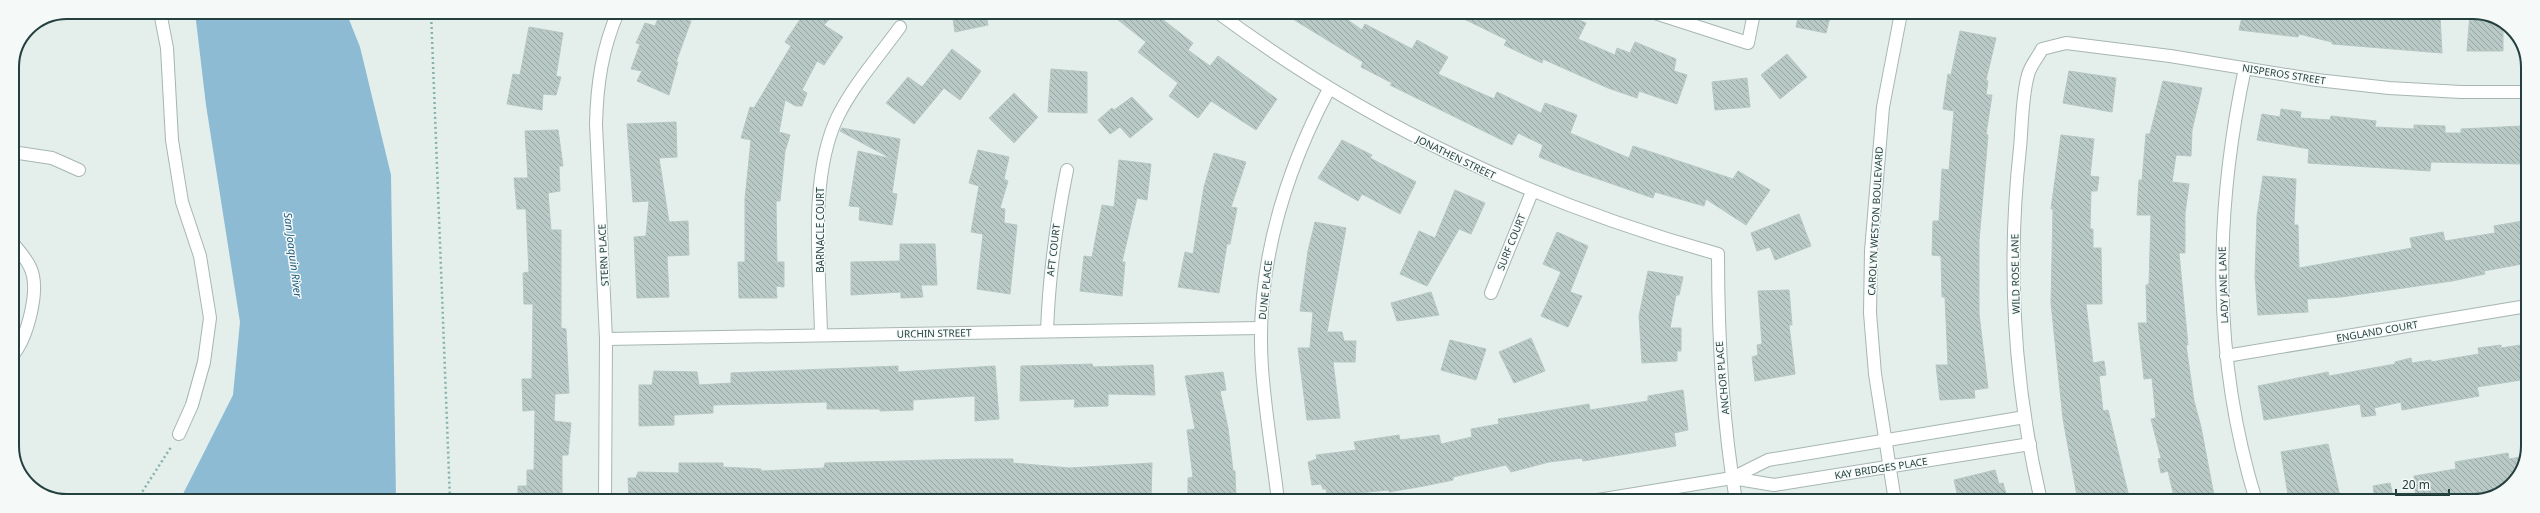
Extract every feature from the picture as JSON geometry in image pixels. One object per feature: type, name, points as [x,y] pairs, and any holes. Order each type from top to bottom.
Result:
[{"type":"street","points":[[161,19],[167,48],[172,140],[180,194],[200,256],[210,318],[204,362],[192,405],[179,434]]},
{"type":"street","name":"STERN PLACE","points":[[605,494],[606,339],[596,124],[597,89],[602,59],[616,19]]},
{"type":"street","name":"JONATHEN STREET","points":[[1226,19],[1329,89],[1393,127],[1454,158],[1532,192],[1602,219],[1718,254]]},
{"type":"street","points":[[1674,19],[1748,43],[1753,19]]},
{"type":"street","name":"CAROLYN WESTON BOULEVARD","points":[[1894,494],[1883,440],[1874,374],[1870,313],[1871,251],[1883,107],[1900,19]]},
{"type":"street","name":"BARNACLE COURT","points":[[821,335],[818,204],[821,173],[827,144],[837,117],[851,93],[900,27]]},
{"type":"street","name":"NISPEROS STREET","points":[[2042,49],[2066,43],[2170,56],[2317,80],[2389,88],[2460,92],[2521,92]]},
{"type":"street","name":"WILD ROSE LANE","points":[[2040,494],[2025,417],[2015,311],[2013,246],[2017,178],[2028,75],[2042,49]]},
{"type":"street","name":"LADY JANE LANE","points":[[2245,68],[2229,153],[2222,232],[2221,292],[2226,356],[2236,422],[2254,494]]},
{"type":"street","name":"DUNE PLACE","points":[[1277,494],[1262,368],[1262,328],[1267,262],[1276,216],[1298,151],[1329,89]]},
{"type":"street","points":[[19,153],[52,158],[79,170]]},
{"type":"street","name":"AFT COURT","points":[[1047,331],[1049,278],[1056,224],[1067,170]]},
{"type":"street","name":"SURF COURT","points":[[1491,293],[1532,192]]},
{"type":"street","points":[[19,252],[31,268],[34,292],[30,322],[19,343]]},
{"type":"street","name":"ANCHOR PLACE","points":[[1718,254],[1718,340],[1727,446],[1735,494]]},
{"type":"street","name":"ENGLAND COURT","points":[[2226,356],[2521,307]]},
{"type":"street","name":"URCHIN STREET","points":[[606,339],[1262,328]]},
{"type":"street","name":"KAY BRIDGES PLACE","points":[[1635,494],[1732,478],[1768,460],[2025,417]]},
{"type":"street","name":"KAY BRIDGES PLACE","points":[[1732,478],[1774,485],[2030,444]]},
{"type":"path","points":[[431,19],[450,494]]},
{"type":"path","points":[[141,494],[179,434]]},
{"type":"water","name":"San Joaquin River","points":[[196,19],[349,19],[360,47],[391,175],[396,494],[183,494],[233,395],[240,322],[206,105]]},
{"type":"building","points":[[658,19],[684,19],[691,21],[676,62],[678,62],[669,95],[637,81],[642,71],[631,69],[640,44],[636,43],[645,23],[655,26]]},
{"type":"building","points":[[800,19],[830,19],[824,25],[843,37],[824,65],[817,61],[802,90],[807,93],[802,106],[796,106],[785,100],[779,132],[790,135],[785,151],[780,201],[776,201],[777,262],[784,262],[784,287],[776,286],[777,298],[739,298],[738,262],[745,262],[745,199],[751,140],[741,138],[750,107],[754,108],[791,46],[785,42]]},
{"type":"building","points":[[953,19],[987,19],[988,25],[955,32]]},
{"type":"building","points":[[1117,19],[1162,19],[1193,43],[1188,50],[1210,66],[1218,56],[1277,99],[1256,130],[1211,101],[1198,118],[1169,96],[1178,83],[1138,52],[1146,42]]},
{"type":"building","points":[[1293,19],[1346,19],[1362,30],[1365,24],[1412,49],[1417,40],[1448,57],[1438,74],[1494,99],[1497,92],[1541,113],[1545,103],[1577,115],[1570,133],[1629,158],[1633,146],[1733,179],[1738,171],[1770,190],[1746,225],[1706,199],[1704,206],[1655,192],[1653,198],[1539,157],[1543,145],[1518,133],[1512,145],[1390,85],[1392,83],[1361,67],[1363,62]]},
{"type":"building","points":[[1464,19],[1577,19],[1586,23],[1578,39],[1615,55],[1617,48],[1630,53],[1635,42],[1676,59],[1674,71],[1687,75],[1677,104],[1639,91],[1637,98],[1608,88],[1543,59],[1542,63],[1504,45],[1507,40]]},
{"type":"building","points":[[1798,19],[1830,19],[1826,33],[1796,27]]},
{"type":"building","points":[[2242,19],[2440,19],[2442,53],[2332,44],[2332,42],[2299,34],[2298,37],[2239,30]]},
{"type":"building","points":[[2470,19],[2483,20],[2497,25],[2503,30],[2503,51],[2467,51]]},
{"type":"building","points":[[529,27],[563,33],[556,76],[561,77],[556,95],[543,94],[542,110],[507,104],[513,74],[520,75]]},
{"type":"building","points":[[1960,31],[1996,38],[1986,80],[1988,81],[1986,95],[1992,95],[1986,134],[1988,135],[1979,241],[1979,314],[1988,388],[1974,390],[1975,398],[1940,400],[1936,365],[1948,365],[1945,297],[1942,297],[1941,256],[1932,255],[1933,221],[1939,221],[1942,169],[1949,170],[1954,111],[1943,109],[1948,74],[1951,75]]},
{"type":"building","points":[[952,49],[981,71],[960,100],[944,88],[914,124],[886,103],[908,77],[922,87]]},
{"type":"building","points":[[1787,54],[1807,77],[1780,99],[1761,75]]},
{"type":"building","points":[[1051,69],[1087,72],[1087,113],[1048,112]]},
{"type":"building","points":[[2069,71],[2116,78],[2112,112],[2063,103]]},
{"type":"building","points":[[1747,78],[1750,107],[1715,110],[1712,82]]},
{"type":"building","points":[[2163,81],[2202,88],[2192,130],[2191,156],[2176,155],[2172,182],[2189,184],[2185,213],[2185,253],[2179,253],[2188,345],[2186,345],[2194,401],[2201,427],[2214,494],[2173,494],[2168,471],[2161,473],[2158,459],[2161,458],[2151,419],[2156,418],[2152,378],[2144,379],[2138,323],[2147,323],[2146,285],[2149,284],[2151,215],[2137,215],[2139,180],[2142,180],[2146,134],[2150,134]]},
{"type":"building","points":[[1014,93],[1038,117],[1014,143],[989,118]]},
{"type":"building","points":[[1132,97],[1153,119],[1130,138],[1120,127],[1110,134],[1098,120],[1112,108],[1114,110]]},
{"type":"building","points":[[2281,109],[2301,112],[2300,118],[2330,120],[2331,116],[2376,121],[2375,127],[2414,129],[2414,125],[2445,126],[2445,133],[2461,133],[2461,129],[2521,126],[2521,164],[2431,162],[2430,171],[2308,163],[2309,149],[2257,140],[2262,114],[2280,117]]},
{"type":"building","points":[[676,122],[677,157],[659,158],[669,222],[688,221],[689,255],[667,256],[669,297],[637,298],[634,237],[646,236],[649,201],[633,202],[627,124]]},
{"type":"building","points":[[842,128],[900,139],[892,193],[897,194],[892,225],[859,220],[860,207],[849,206],[858,151],[892,159],[840,131]]},
{"type":"building","points":[[558,130],[563,166],[559,166],[560,191],[548,193],[551,230],[561,230],[561,328],[566,329],[569,393],[555,394],[554,421],[571,423],[568,455],[562,455],[562,494],[518,494],[518,486],[527,486],[527,470],[534,470],[535,410],[523,411],[522,379],[532,379],[533,304],[524,304],[523,273],[529,272],[526,209],[517,209],[514,178],[528,178],[525,131]]},
{"type":"building","points":[[2061,135],[2094,139],[2090,176],[2099,177],[2097,191],[2091,191],[2090,229],[2093,229],[2093,248],[2101,248],[2102,304],[2086,304],[2093,363],[2104,361],[2106,375],[2099,376],[2103,411],[2108,410],[2128,494],[2077,494],[2063,419],[2051,303],[2053,209],[2051,209]]},
{"type":"building","points":[[1342,140],[1372,155],[1370,158],[1416,182],[1400,214],[1362,194],[1358,201],[1318,178]]},
{"type":"building","points":[[978,150],[1009,157],[1004,179],[1008,181],[1000,208],[1005,209],[1004,223],[1017,225],[1010,294],[977,289],[983,234],[971,232],[979,186],[969,183]]},
{"type":"building","points":[[1214,153],[1246,162],[1231,207],[1237,208],[1230,244],[1227,244],[1219,293],[1178,287],[1185,252],[1193,254],[1204,187]]},
{"type":"building","points":[[1119,160],[1151,164],[1147,200],[1137,198],[1122,262],[1125,262],[1122,296],[1080,291],[1084,256],[1092,257],[1102,205],[1114,207]]},
{"type":"building","points":[[2263,176],[2296,179],[2294,225],[2298,225],[2299,268],[2412,248],[2410,238],[2443,232],[2445,241],[2495,233],[2494,226],[2521,221],[2521,264],[2484,271],[2485,274],[2452,281],[2341,297],[2307,299],[2308,312],[2258,315],[2255,277],[2257,216]]},
{"type":"building","points":[[1455,190],[1485,203],[1471,234],[1459,229],[1427,286],[1400,274],[1419,231],[1435,238]]},
{"type":"building","points":[[1799,214],[1811,246],[1775,260],[1770,247],[1757,251],[1751,233]]},
{"type":"building","points":[[1315,222],[1346,228],[1327,332],[1342,332],[1344,341],[1356,341],[1355,362],[1333,362],[1340,418],[1307,420],[1298,348],[1310,348],[1313,312],[1300,311],[1308,251]]},
{"type":"building","points":[[1557,232],[1588,246],[1570,292],[1582,296],[1568,327],[1541,316],[1561,272],[1543,264]]},
{"type":"building","points":[[900,244],[935,244],[937,285],[921,285],[923,297],[901,298],[901,292],[851,295],[851,262],[900,261]]},
{"type":"building","points":[[1648,271],[1683,277],[1679,295],[1676,295],[1670,328],[1681,328],[1681,351],[1677,351],[1677,361],[1642,363],[1639,316]]},
{"type":"building","points":[[1789,290],[1792,325],[1789,325],[1795,374],[1755,381],[1752,357],[1758,355],[1757,345],[1762,344],[1758,291]]},
{"type":"building","points":[[1431,292],[1439,315],[1397,321],[1391,303]]},
{"type":"building","points":[[1531,338],[1545,371],[1514,383],[1499,352]]},
{"type":"building","points":[[1450,340],[1486,349],[1476,380],[1441,370]]},
{"type":"building","points":[[2501,345],[2501,348],[2521,345],[2521,380],[2477,387],[2479,396],[2402,410],[2401,402],[2374,408],[2376,415],[2362,417],[2360,404],[2264,420],[2258,386],[2328,372],[2329,376],[2395,364],[2395,362],[2411,358],[2412,363],[2431,360],[2431,362],[2479,354],[2478,348]]},
{"type":"building","points":[[1092,364],[1093,367],[1153,365],[1155,395],[1108,394],[1108,406],[1074,407],[1075,399],[1020,401],[1021,366]]},
{"type":"building","points":[[898,366],[898,372],[995,366],[999,419],[975,421],[975,396],[913,400],[913,410],[880,411],[880,409],[827,409],[827,402],[713,405],[713,413],[674,415],[674,425],[639,426],[639,385],[652,385],[654,371],[697,372],[699,385],[731,383],[731,373]]},
{"type":"building","points":[[1223,372],[1226,390],[1220,391],[1228,428],[1233,471],[1235,471],[1236,494],[1188,494],[1188,478],[1193,477],[1187,430],[1195,429],[1185,376]]},
{"type":"building","points":[[1683,390],[1688,430],[1674,433],[1676,446],[1583,461],[1582,458],[1549,462],[1511,472],[1506,465],[1453,477],[1453,480],[1389,492],[1389,490],[1358,494],[1327,494],[1326,489],[1323,489],[1321,484],[1312,485],[1308,462],[1317,459],[1316,455],[1356,450],[1354,442],[1399,435],[1400,440],[1439,435],[1441,444],[1472,437],[1471,429],[1499,424],[1498,419],[1589,404],[1590,410],[1648,401],[1648,396]]},
{"type":"building","points":[[2328,444],[2339,494],[2288,494],[2281,452]]},
{"type":"building","points":[[2508,453],[2509,459],[2520,457],[2515,470],[2505,482],[2497,488],[2489,491],[2480,494],[2415,494],[2414,476],[2456,469],[2455,462]]},
{"type":"building","points":[[1013,459],[1013,463],[1070,468],[1152,463],[1151,494],[629,494],[628,478],[636,478],[638,472],[679,473],[679,463],[723,463],[723,467],[761,469],[761,471],[824,468],[825,463]]},
{"type":"building","points":[[1995,470],[1999,484],[2003,483],[2006,494],[1957,494],[1954,480]]},
{"type":"building","points":[[2390,483],[2392,494],[2374,494],[2373,486]]}]
